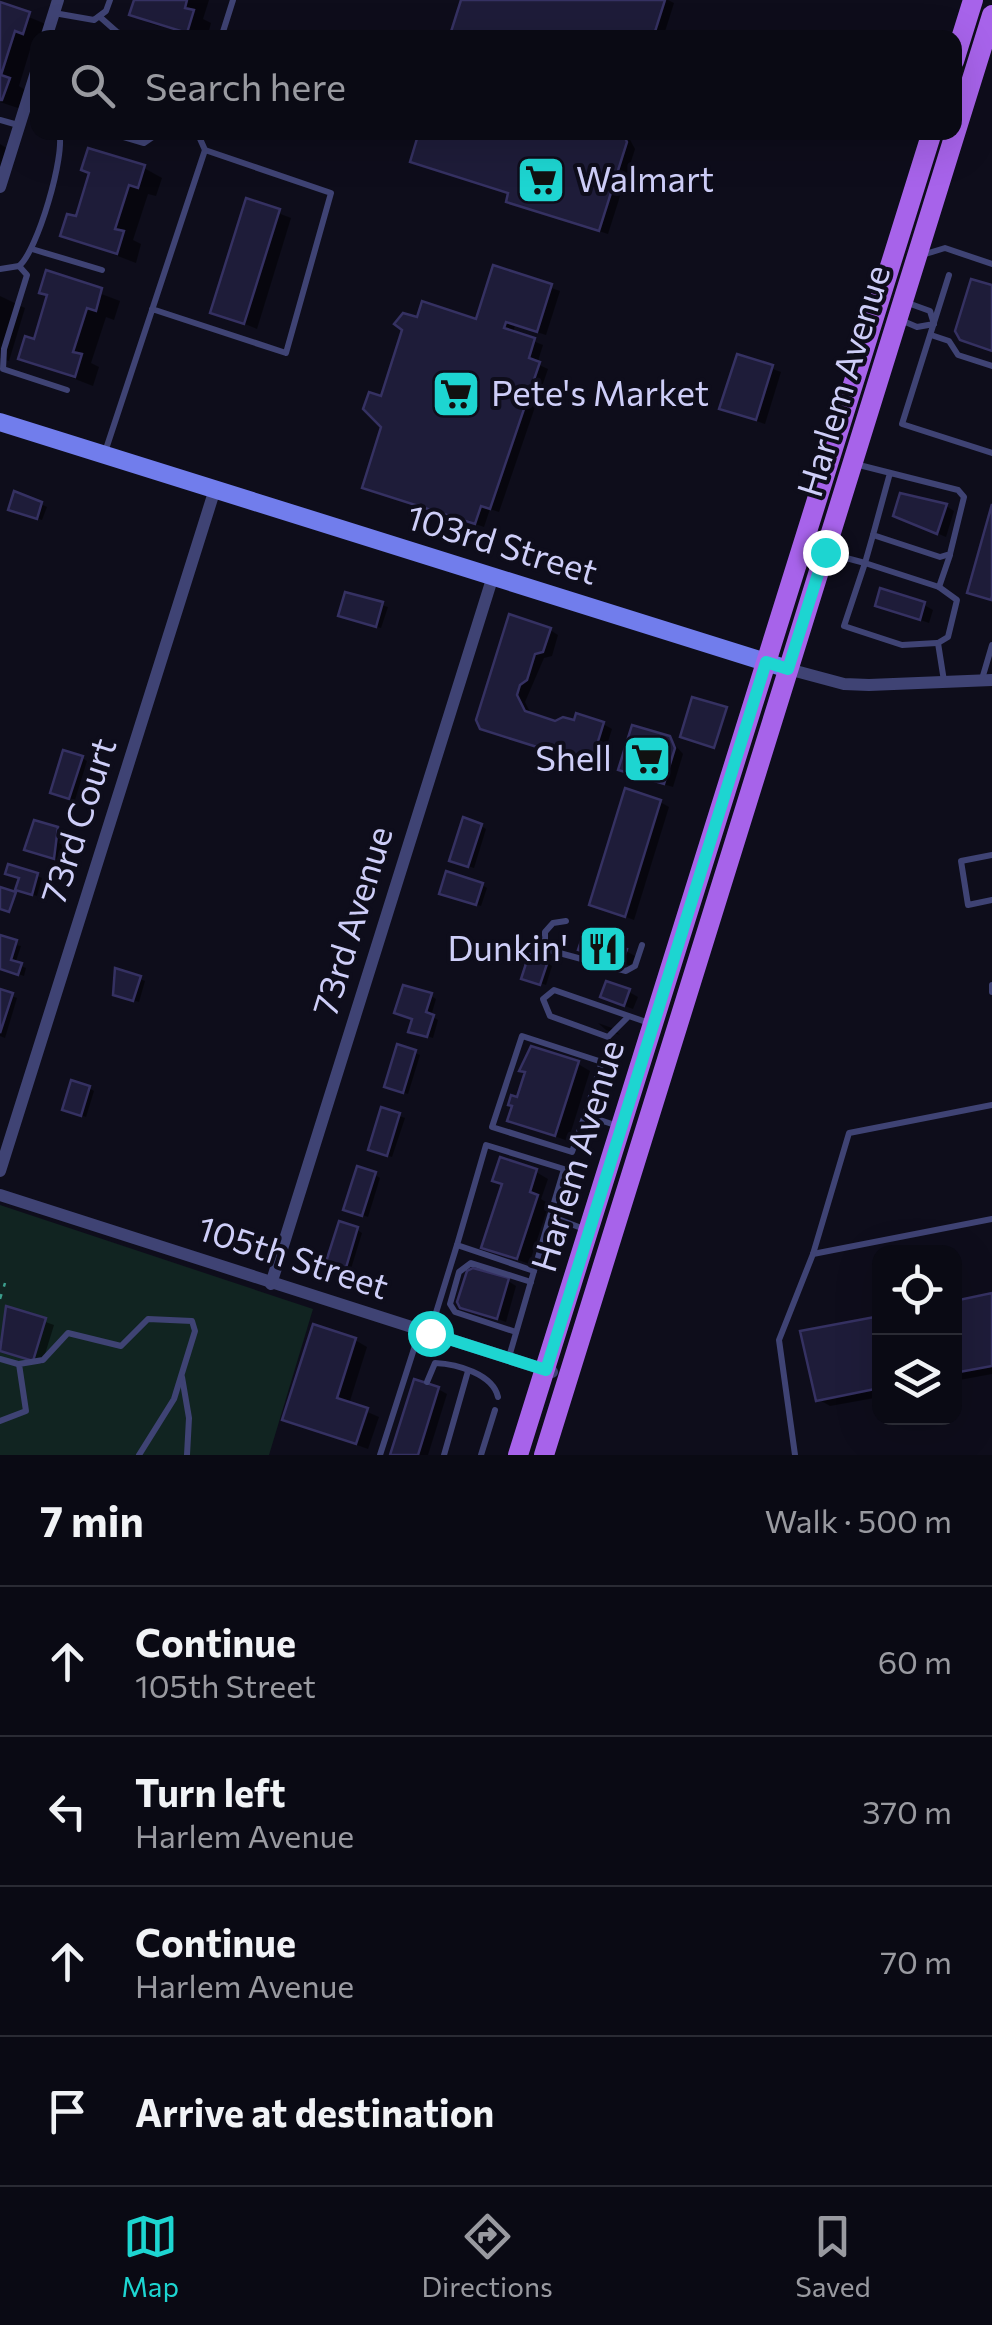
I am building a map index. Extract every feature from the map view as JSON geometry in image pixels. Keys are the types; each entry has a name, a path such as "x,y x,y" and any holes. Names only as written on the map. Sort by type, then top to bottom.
{"main road":[{"path":"962,37 974,0"},
{"name":"Harlem Avenue","path":"962,112 992,15"},
{"name":"Harlem Avenue","path":"518,1455 929,140"},
{"name":"Harlem Avenue","path":"544,1455 953,140"}],"street":[{"path":"48,30 56,3"},
{"path":"0,188 30,91"},
{"name":"103rd Street","path":"0,422 844,684 987,679"},
{"name":"73rd Court","path":"0,1171 216,489"},
{"name":"73rd Avenue","path":"271,1284 493,576"},
{"name":"105th Street","path":"0,1195 568,1377"}],"lane":[{"path":"56,3 86,21 100,18 110,0"},
{"path":"223,30 232,0"},
{"path":"100,18 115,30"},
{"path":"0,120 30,117"},
{"path":"0,269 19,266 32,249 61,150 60,140"},
{"path":"104,454 205,150 201,140"},
{"path":"152,309 286,353 331,192 205,150"},
{"path":"927,225 944,248 992,264"},
{"path":"916,258 944,248"},
{"path":"32,249 102,270"},
{"path":"19,266 27,275 4,349 3,369 67,390"},
{"path":"949,275 902,424 992,453"},
{"path":"900,310 930,311 934,324"},
{"path":"900,310 918,326 934,324"},
{"path":"931,335 948,341 958,356 992,366"},
{"path":"852,464 958,490 964,497 939,587"},
{"path":"825,552 864,564 939,587 952,594 957,607 948,637 938,643 902,645 844,626 864,564 873,535 890,473"},
{"path":"873,535 940,556 950,554"},
{"path":"938,643 944,682"},
{"path":"987,679 992,645"},
{"path":"992,855 961,862 968,905 992,900"},
{"path":"566,921 553,923 546,932 545,943 552,951 626,972 635,966 642,945"},
{"path":"628,1016 608,1037 550,1016 543,999 554,990 654,1024"},
{"path":"522,1036 602,1062 585,1115 572,1152 492,1127 522,1036"},
{"path":"795,1455 779,1340 813,1254 849,1133 992,1105"},
{"path":"585,1115 621,1127"},
{"path":"380,1455 454,1257 486,1145 564,1170 509,1358"},
{"path":"550,1216 589,1230"},
{"path":"813,1254 992,1219"},
{"path":"457,1245 534,1271"},
{"path":"454,1257 532,1282"},
{"path":"471,1263 459,1272 450,1304 455,1312 516,1332"},
{"path":"0,1360 18,1364 43,1360 68,1333 121,1346 142,1322 170,1316 195,1325 182,1376 161,1424 139,1455"},
{"path":"427,1382 436,1363 468,1371 493,1384 498,1397"},
{"path":"0,1422 26,1411 18,1364"},
{"path":"444,1455 468,1371"},
{"path":"182,1376 188,1418 186,1455"},
{"path":"481,1455 495,1410"}],"path":[{"path":"0,1299 5,1283"}],"green space":[{"path":"0,1205 313,1309 269,1455 0,1455"}],"building":[{"path":"134,0 187,0 185,8 194,10 188,30 129,15"},
{"path":"461,0 665,0 656,30 452,30"},
{"path":"0,2 30,12 23,34 15,31 1,75 10,78 2,100 0,100"},
{"name":"Walmart","path":"417,140 627,142 599,231 506,202 508,193 410,162"},
{"path":"88,148 145,165 138,188 129,185 115,229 124,231 117,254 60,236 67,214 76,216 89,173 81,170"},
{"path":"246,198 280,209 244,324 210,313"},
{"name":"Pete's Market","path":"493,265 552,284 537,332 506,322 504,328 535,338 529,358 540,362 490,509 481,506 475,524 362,488 381,427 363,409 369,392 381,396 402,330 394,324 403,313 417,317 422,301 476,319"},
{"path":"46,270 102,288 96,311 87,308 73,352 82,354 75,377 18,359 25,336 34,339 47,295 39,293"},
{"path":"971,279 992,285 992,351 960,340 955,331"},
{"path":"737,354 773,365 756,420 719,409"},
{"path":"14,491 42,502 37,519 8,510"},
{"path":"900,493 947,504 937,534 893,516"},
{"path":"992,504 992,596 991,600 967,593"},
{"path":"880,588 925,602 920,620 875,606"},
{"path":"345,592 383,602 376,627 338,616"},
{"path":"509,614 551,628 543,652 535,654 527,680 520,685 517,695 525,711 555,721 563,717 574,720 576,713 604,722 591,764 480,729 476,720"},
{"name":"Shell","path":"692,697 727,707 714,748 680,737"},
{"name":"Shell","path":"632,725 670,736 675,748 664,784 618,770"},
{"path":"63,750 83,756 69,799 50,793"},
{"path":"625,788 661,800 625,917 589,905"},
{"path":"463,817 482,824 468,867 449,861"},
{"path":"34,820 58,827 54,859 24,850"},
{"path":"8,864 38,873 32,895 15,890 19,878 5,874"},
{"path":"446,871 483,883 476,905 439,894"},
{"path":"0,887 16,892 9,912 0,909"},
{"path":"0,935 17,940 11,960 22,963 18,975 0,969"},
{"name":"Dunkin'","path":"583,935 627,949 622,963 578,950"},
{"path":"529,954 548,961 540,985 521,979"},
{"path":"115,968 141,976 133,1001 113,995"},
{"path":"606,981 630,989 624,1006 600,997"},
{"path":"403,985 432,993 426,1012 434,1015 427,1037 408,1032 412,1019 394,1013"},
{"path":"0,989 13,993 0,1033"},
{"path":"397,1044 416,1050 403,1093 384,1087"},
{"path":"531,1046 579,1061 555,1136 507,1121 511,1095 517,1097 525,1072 519,1071"},
{"path":"71,1080 90,1086 81,1116 62,1110"},
{"path":"381,1107 400,1113 387,1156 368,1150"},
{"path":"500,1157 537,1169 530,1192 538,1195 517,1259 481,1248 502,1184 492,1181"},
{"path":"357,1166 376,1172 362,1216 343,1210"},
{"path":"339,1221 358,1227 345,1271 325,1265"},
{"path":"473,1268 509,1278 497,1319 460,1308 457,1302 467,1271"},
{"path":"992,1293 992,1366 962,1372 962,1299"},
{"path":"6,1306 46,1318 33,1361 0,1351"},
{"path":"872,1318 872,1390 816,1401 800,1331"},
{"path":"313,1324 356,1338 337,1398 368,1408 356,1444 282,1420"},
{"path":"414,1379 439,1387 418,1455 390,1455"}],"place":[{"name":"Walmart","path":"541,180"},
{"name":"Pete's Market","path":"456,394"},
{"name":"Shell","path":"647,759"},
{"name":"Dunkin'","path":"603,949"}],"route":[{"path":"430,1333 546,1370 766,662 788,669 825,552"}]}
